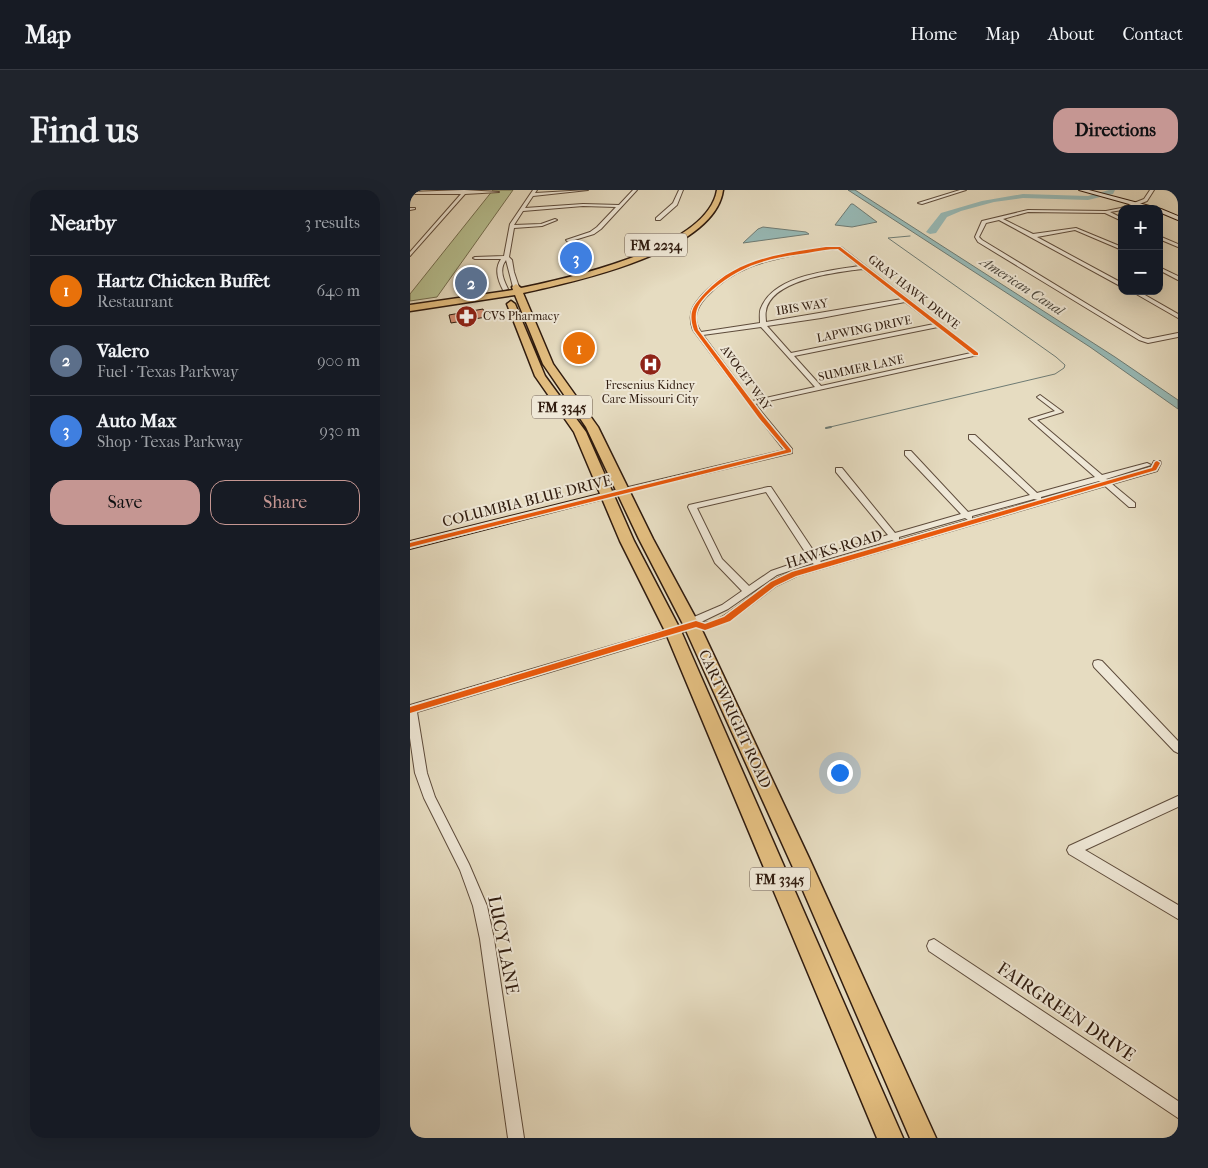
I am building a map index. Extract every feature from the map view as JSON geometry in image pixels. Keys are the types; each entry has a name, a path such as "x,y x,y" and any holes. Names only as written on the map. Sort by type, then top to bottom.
{"main road":[{"name":"FM 2234","path":"517,289 606,265 653,247 681,231 698,217 710,202 712,190"},
{"name":"FM 2234","path":"410,308 517,289 604,270 665,246 689,232 706,217 716,204 720,190"},
{"name":"CARTWRIGHT ROAD","path":"517,289 530,335 536,367 547,386 580,432 628,540 687,627 778,876 890,1138"},
{"name":"FM 2234","path":"410,304 506,291"},
{"name":"CARTWRIGHT ROAD","path":"506,291 530,335 563,388 582,411 600,440 622,491 802,865 923,1138"},
{"path":"536,367 548,364"},
{"path":"569,415 582,411"},
{"path":"778,876 802,865"}],"street":[{"name":"CARTWRIGHT ROAD","path":"506,291 499,272 502,260 506,257 512,227 535,190"},
{"path":"532,195 586,190"},
{"path":"568,241 592,233 635,190"},
{"path":"658,219 675,204 681,190"},
{"path":"920,203 964,190"},
{"path":"1082,190 1142,205"},
{"path":"1136,205 1146,200 1152,190"},
{"path":"410,255 465,191"},
{"path":"410,193 497,192"},
{"path":"522,210 583,205 621,206"},
{"path":"1118,210 1106,212 1033,211 981,224 977,237 980,241 1141,339 1148,341 1178,335"},
{"path":"1106,212 1118,218"},
{"path":"1163,212 1178,218"},
{"path":"999,218 1118,283"},
{"path":"512,227 542,225 555,220"},
{"path":"1032,236 1076,228 1118,248"},
{"path":"1163,239 1178,246"},
{"name":"GRAY HAWK DRIVE","path":"839,248 976,354"},
{"name":"AVOCET WAY","path":"622,491 789,451 699,334 692,319 693,310 730,272 753,262 839,248"},
{"name":"CARTWRIGHT ROAD","path":"506,257 510,260 511,272 517,289"},
{"path":"475,258 506,257"},
{"path":"820,389 763,325 762,314 768,300 786,285 809,277 864,267"},
{"path":"1163,270 1178,278"},
{"path":"1141,295 1178,316"},
{"name":"IBIS WAY","path":"699,334 907,300"},
{"name":"LAPWING DRIVE","path":"791,355 940,325"},
{"name":"SUMMER LANE","path":"751,403 976,354"},
{"path":"1040,397 1060,412 1032,419 1132,505"},
{"path":"972,437 1043,502"},
{"path":"908,453 973,522"},
{"name":"HAWKS ROAD","path":"410,710 687,627 705,627 727,619 778,582 794,574 1106,484 1154,469 1157,463 1035,495 815,558 774,573 725,607 697,619 687,627"},
{"path":"839,470 900,544"},
{"path":"748,591 718,561 692,507 768,489 820,567"},
{"name":"COLUMBIA BLUE DRIVE","path":"410,544 622,491"},
{"path":"1098,664 1178,748"},
{"name":"LUCY LANE","path":"410,710 421,773 430,798 465,868 480,906 487,939 516,1138"},
{"path":"1178,800 1073,850 1178,912"},
{"name":"FAIRGREEN DRIVE","path":"934,946 1178,1110"}],"green space":[{"path":"493,190 513,190 437,297 410,301 410,294"}],"water":[{"name":"American Canal","path":"848,190 855,190 1115,357 1178,400 1178,409 1090,347"},
{"path":"851,204 877,222 852,227 835,225"},
{"path":"763,227 806,232 809,234 743,243 758,229"}],"building":[{"name":"CVS Pharmacy","path":"483,309 486,317 451,323 449,315"}],"waterway":[{"path":"930,232 933,231 944,215 982,203 1023,196 1078,199 1111,193 1112,190"},
{"path":"831,427 826,428 1055,374 1064,368 1065,365 1056,357 888,238 910,236"}],"cycle path":[{"path":"410,545 789,451 696,330 693,318 694,309 709,291 731,273 753,263 789,254 839,248 976,354"},
{"path":"410,710 696,624 705,627 727,619 773,584 794,574 1154,469 1157,463"}],"place":[{"name":"Auto Max","path":"576,258"},
{"name":"Valero","path":"471,283"},
{"name":"CVS Pharmacy","path":"467,316"},
{"name":"Hartz Chicken Buffet","path":"579,348"},
{"name":"Fresenius Kidney Care Missouri City","path":"650,364"}]}
